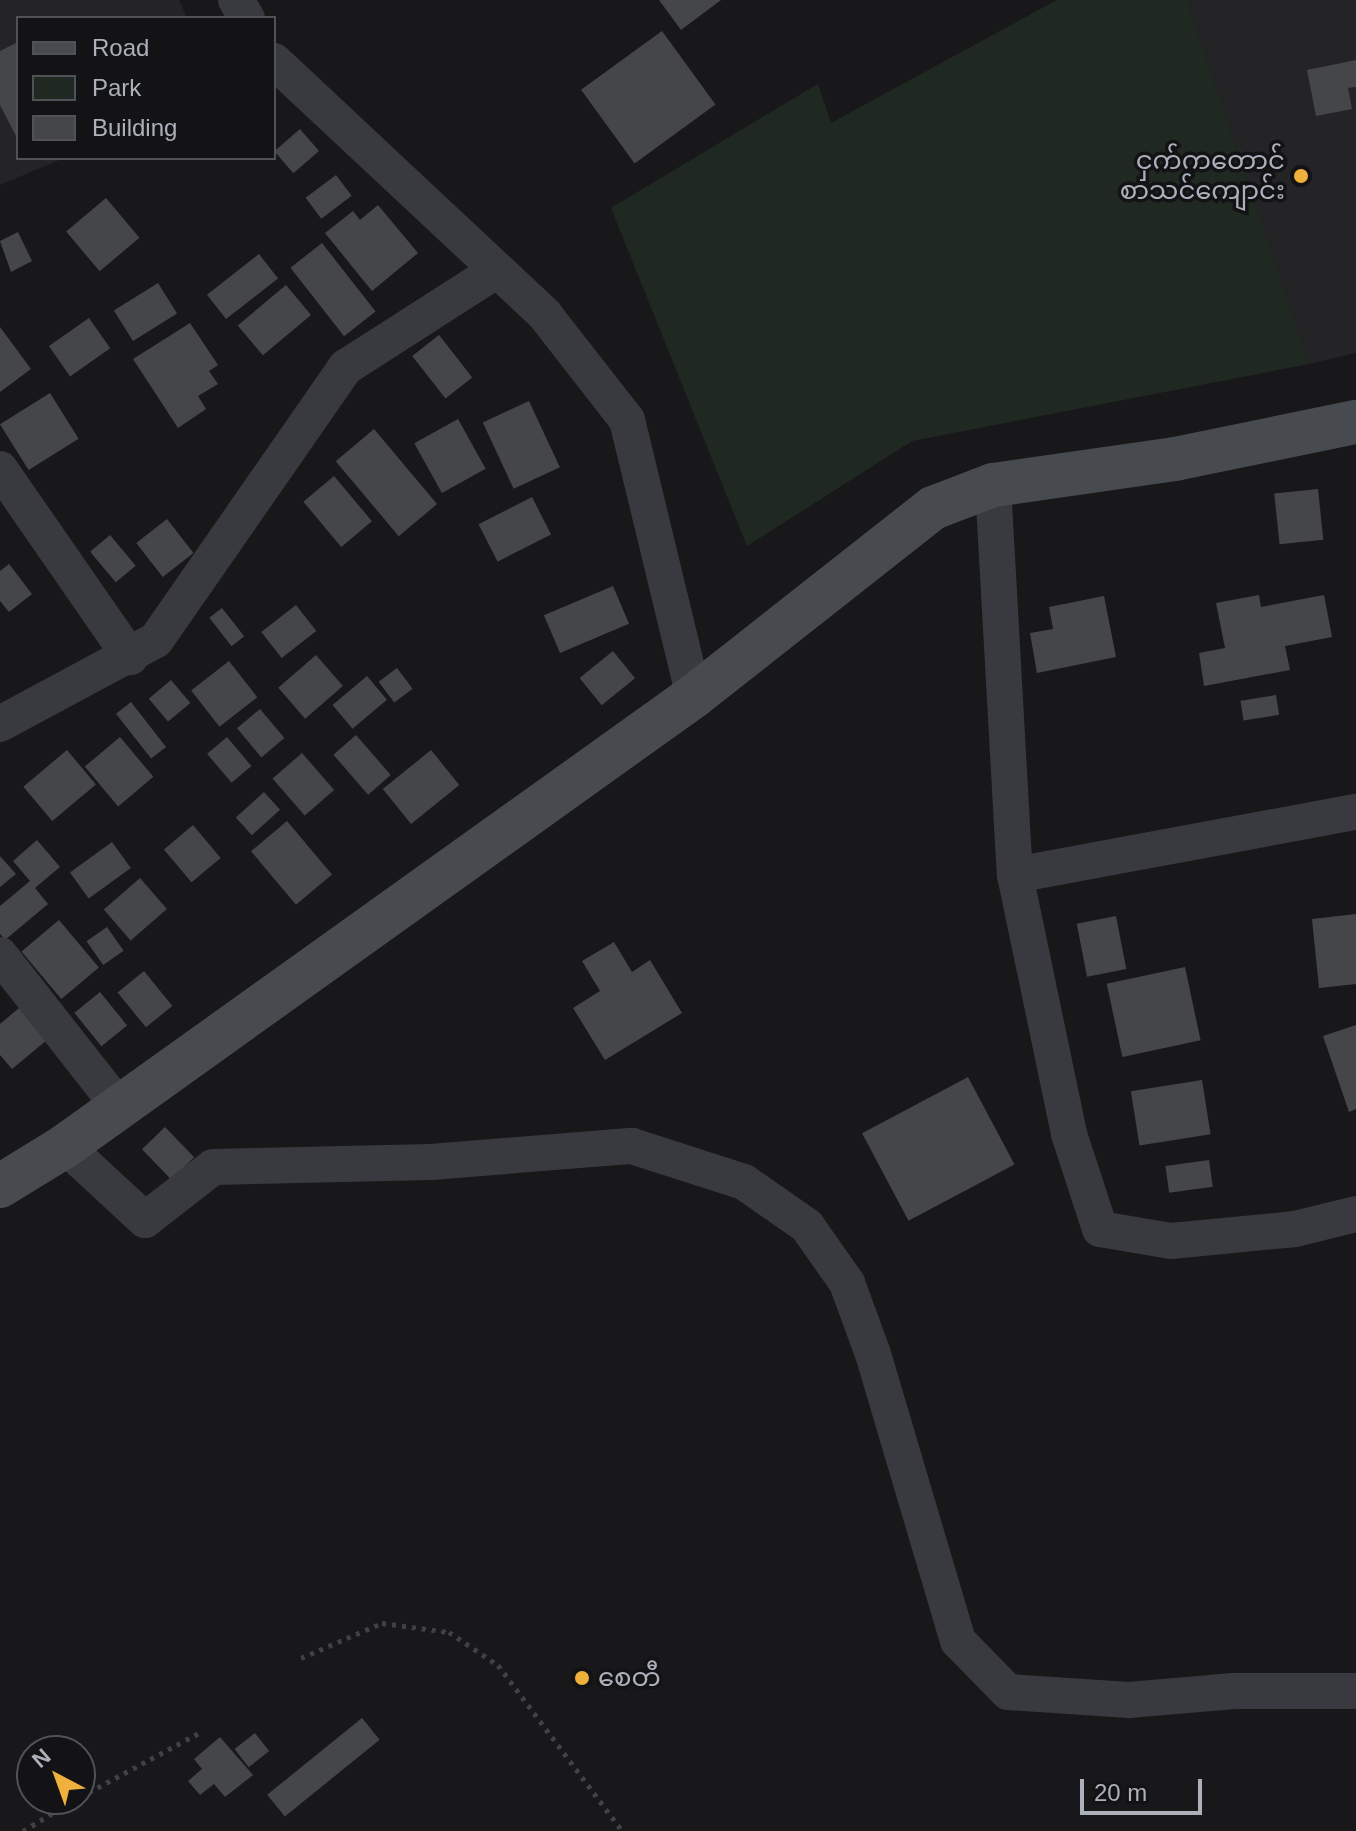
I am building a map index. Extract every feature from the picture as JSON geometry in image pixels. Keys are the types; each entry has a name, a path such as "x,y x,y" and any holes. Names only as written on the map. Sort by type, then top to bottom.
{"main road":[{"path":"0,1186 65,1146 694,696 933,508 993,485 1175,459 1356,422"}],"street":[{"path":"276,63 545,315 627,420 694,696"},
{"path":"0,724 130,657 156,640 346,367 497,270"},
{"path":"0,469 130,657"},
{"path":"993,485 1015,875 1069,1134 1100,1229 1171,1241 1295,1229 1356,1214"},
{"path":"1015,875 1356,812"},
{"path":"0,955 119,1107"},
{"path":"65,1146 145,1220 213,1167 431,1162 632,1146 744,1182 807,1226 847,1283 958,1641 1008,1692 1129,1700 1234,1691 1356,1691"}],"path":[{"path":"301,1658 382,1623 449,1632 498,1665 622,1831"},
{"path":"96,1788 199,1733"},
{"path":"23,1831 50,1815"}],"shaded area":[{"path":"0,0 179,0 186,16 16,16 16,160 59,160 0,185"},
{"name":"ငှက်ကတောင် စာသင်ကျောင်း","path":"1187,0 1356,0 1356,353 1309,364"}],"green space":[{"path":"1057,0 1187,0 1309,364 912,441 747,546 611,208 818,84 831,123"}],"building":[{"path":"659,0 721,0 681,30"},
{"path":"662,31 715,105 635,163 581,90"},
{"path":"16,43 16,136 0,105 0,51"},
{"path":"1356,60 1356,87 1348,88 1352,109 1316,116 1307,70"},
{"path":"300,129 319,151 293,173 276,150"},
{"path":"336,175 352,196 321,219 306,198"},
{"path":"106,198 139,238 100,271 66,231"},
{"path":"378,205 418,253 372,291 325,233 353,211 360,220"},
{"path":"18,232 32,261 11,272 0,241"},
{"path":"322,243 376,312 344,336 290,268"},
{"path":"259,254 278,278 226,319 207,295"},
{"path":"158,283 177,314 133,341 114,311"},
{"path":"286,285 311,315 263,355 238,325"},
{"path":"89,318 110,348 70,376 49,346"},
{"path":"190,323 218,365 209,371 218,384 198,396 206,409 178,428 133,359"},
{"path":"0,327 31,369 0,392"},
{"path":"439,335 472,378 445,398 412,356"},
{"path":"50,393 79,439 29,470 0,424"},
{"path":"529,401 560,467 514,489 483,423"},
{"path":"458,419 486,469 442,493 414,443"},
{"path":"374,429 437,504 399,536 336,461"},
{"path":"334,476 372,521 341,547 303,502"},
{"path":"1318,489 1323,540 1280,544 1274,494"},
{"path":"532,497 551,534 498,562 479,524"},
{"path":"167,519 193,553 163,577 136,543"},
{"path":"110,535 136,566 116,582 90,552"},
{"path":"9,564 32,594 9,612 0,601 0,571"},
{"path":"613,586 629,624 560,653 544,615"},
{"path":"1259,595 1261,607 1324,595 1332,637 1285,646 1290,670 1204,686 1199,653 1225,648 1216,603"},
{"path":"1104,596 1116,657 1037,673 1030,633 1053,629 1049,607"},
{"path":"296,605 316,631 282,658 261,632"},
{"path":"222,608 244,636 232,646 209,618"},
{"path":"613,651 635,678 602,705 580,678"},
{"path":"316,655 343,686 305,719 278,688"},
{"path":"229,661 257,697 219,727 191,691"},
{"path":"397,668 413,689 394,703 379,682"},
{"path":"367,676 387,700 352,729 333,705"},
{"path":"171,680 190,703 168,722 149,699"},
{"path":"1276,695 1279,715 1244,720 1240,701"},
{"path":"131,702 166,747 151,759 116,714"},
{"path":"260,709 284,738 261,757 237,728"},
{"path":"356,735 391,775 368,795 333,755"},
{"path":"120,737 153,777 118,806 85,767"},
{"path":"227,737 251,766 232,783 207,754"},
{"path":"67,750 96,784 52,821 23,787"},
{"path":"431,750 459,785 411,824 383,789"},
{"path":"302,753 334,790 305,816 273,779"},
{"path":"264,792 280,810 252,835 236,817"},
{"path":"287,821 332,875 296,905 251,851"},
{"path":"193,825 221,858 192,882 164,849"},
{"path":"37,840 60,867 35,888 48,904 5,940 0,934 0,906 30,881 13,861"},
{"path":"112,842 131,868 89,898 70,873"},
{"path":"0,856 16,874 0,887"},
{"path":"140,878 167,909 131,940 104,909"},
{"path":"1356,914 1356,984 1319,988 1312,919"},
{"path":"1116,916 1126,969 1087,977 1077,924"},
{"path":"59,920 99,967 61,999 21,951"},
{"path":"107,927 124,951 103,965 87,941"},
{"path":"614,942 632,972 650,960 682,1013 605,1060 573,1008 600,991 582,961"},
{"path":"1185,967 1201,1040 1122,1057 1107,984"},
{"path":"144,971 172,1006 146,1027 118,992"},
{"path":"100,992 127,1025 101,1046 74,1013"},
{"path":"19,1008 47,1040 12,1069 0,1055 0,1024"},
{"path":"1356,1025 1356,1109 1349,1112 1323,1036"},
{"path":"968,1077 1014,1164 909,1221 862,1133"},
{"path":"1202,1080 1211,1134 1139,1146 1131,1091"},
{"path":"165,1127 194,1157 171,1179 142,1149"},
{"path":"1209,1160 1213,1187 1169,1193 1165,1166"},
{"name":"စေတီ","path":"582,1671 588,1673 588,1685 582,1687 576,1685 574,1679 576,1673"},
{"path":"362,1718 380,1740 285,1817 267,1795"},
{"path":"255,1733 269,1751 249,1767 235,1749"},
{"path":"220,1737 253,1775 225,1797 214,1784 200,1795 188,1781 202,1769 194,1759"}],"place":[{"name":"ငှက်ကတောင် စာသင်ကျောင်း","path":"1301,176"},
{"name":"စေတီ","path":"582,1678"}]}
